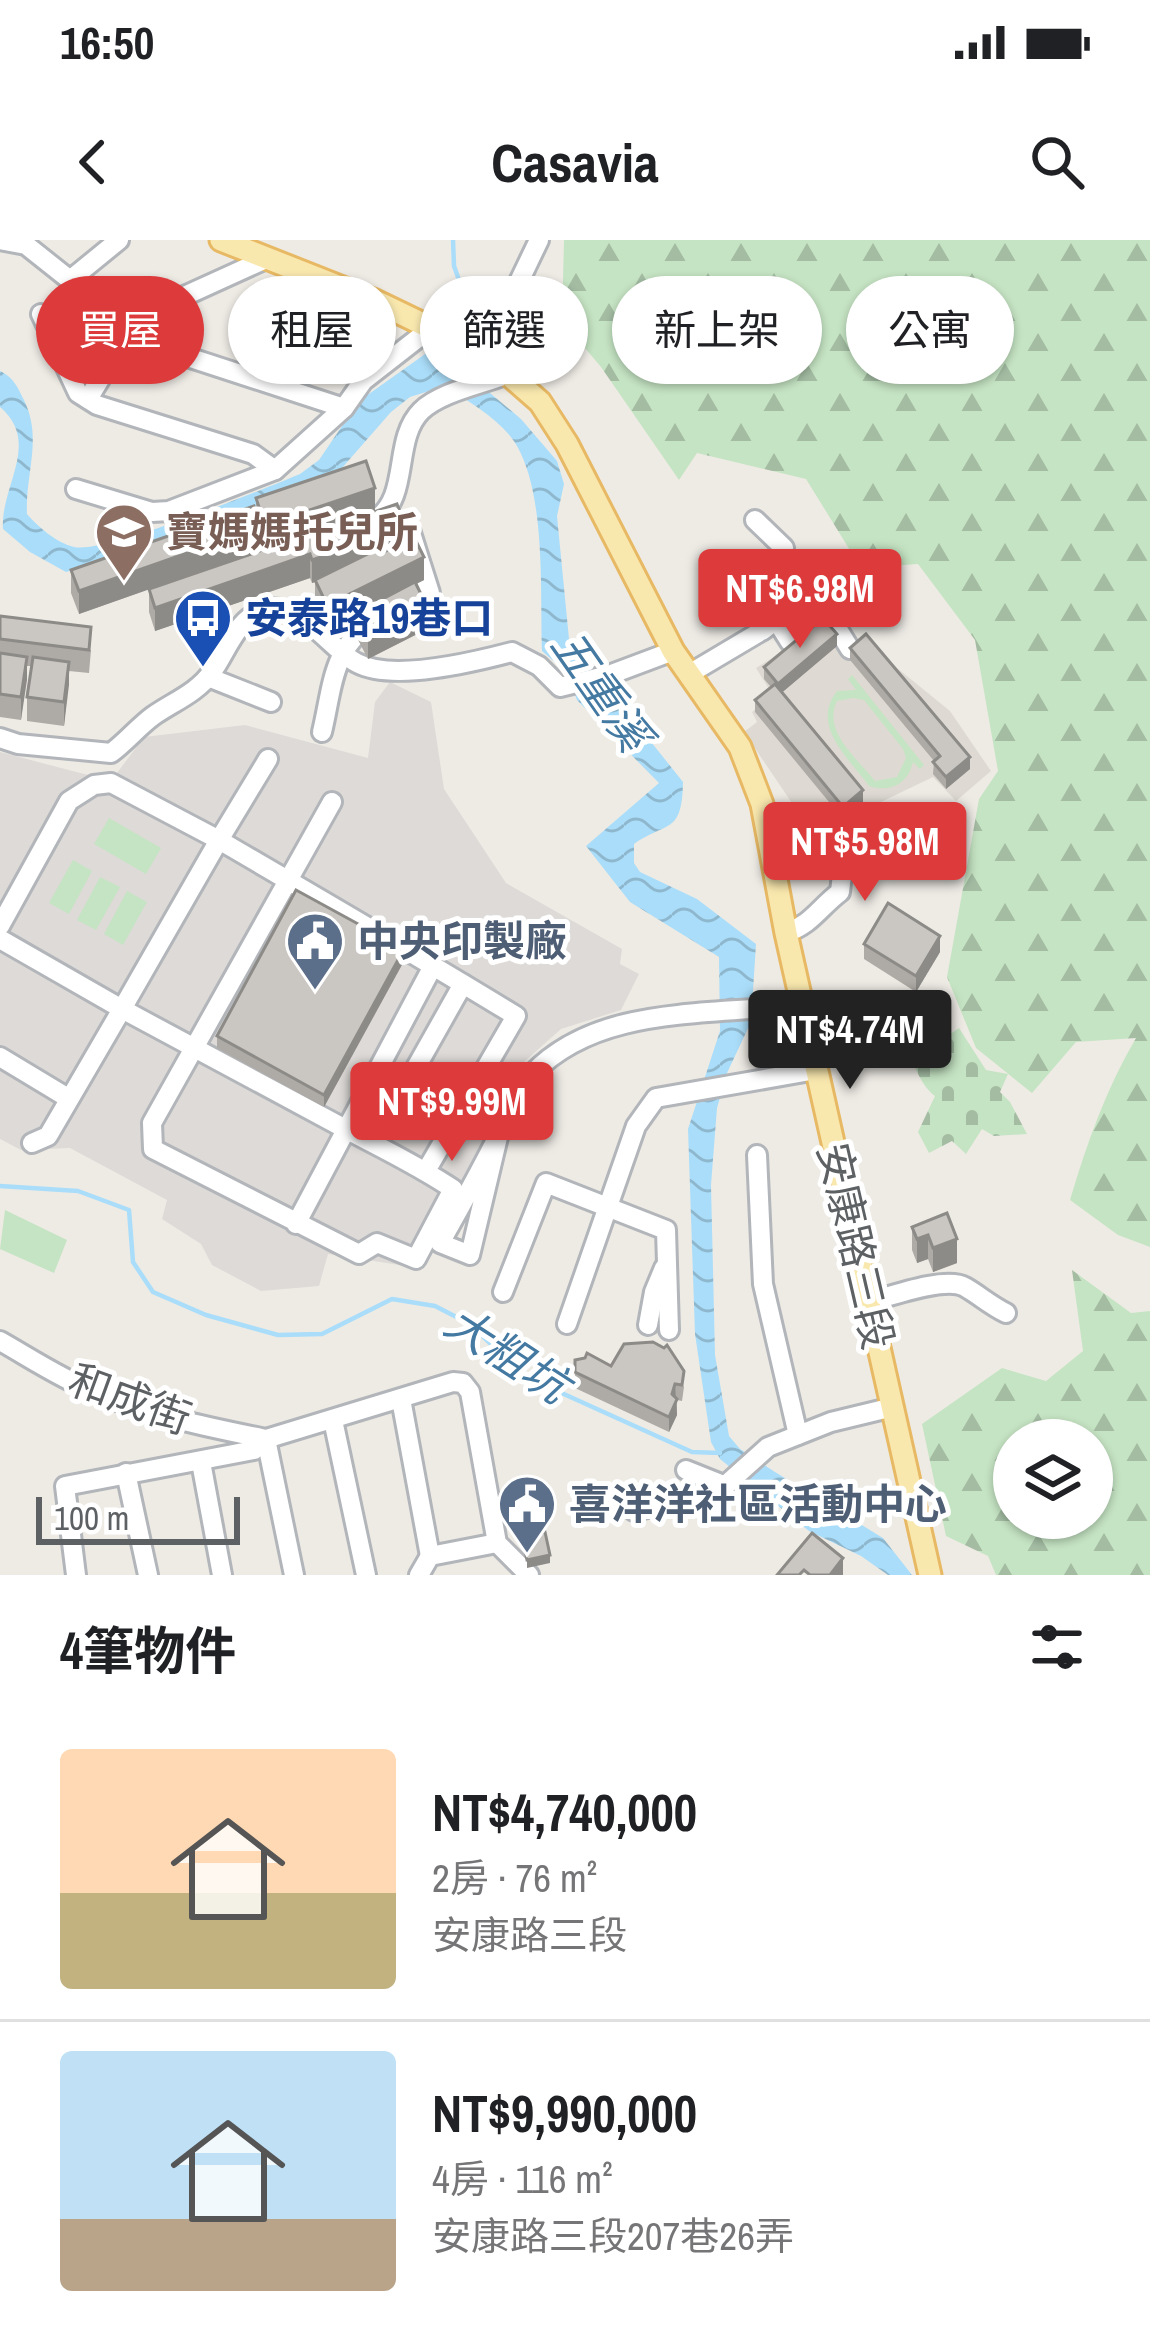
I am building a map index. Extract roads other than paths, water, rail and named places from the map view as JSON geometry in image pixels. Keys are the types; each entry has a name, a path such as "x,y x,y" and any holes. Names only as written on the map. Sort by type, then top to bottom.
{"main road":[{"name":"安康路三段","path":"221,240 420,323"},
{"name":"安康路三段","path":"519,384 540,402 567,444 673,651 740,747 763,804 786,933 793,1006 816,1070 930,1575"}],"street":[{"path":"0,240 26,245 65,276"},
{"path":"75,276 119,240"},
{"path":"522,276 539,240"},
{"path":"204,287 268,258"},
{"path":"76,489 152,512 169,511 275,470 344,408 363,381 420,337"},
{"path":"204,362 344,408"},
{"path":"74,384 88,399 253,454 275,470"},
{"path":"88,399 97,384"},
{"path":"346,531 368,524 390,508 412,424 423,408 482,384"},
{"path":"755,520 784,548 752,604 763,630"},
{"path":"322,732 341,652 356,631 430,592 410,530"},
{"path":"0,738 111,753 208,677 239,627 260,610 289,610 341,652 370,668 468,663 512,652 539,666 560,687 673,651"},
{"path":"689,674 776,620 790,642 831,619 850,649"},
{"path":"208,677 271,701"},
{"path":"32,1143 48,1136 268,759"},
{"path":"0,926 69,801 94,784 111,783 219,840 516,1016 426,1171"},
{"path":"0,938 122,1009 196,1048 346,1130 374,1142 453,1189 416,1258 377,1243 359,1254 153,1149 152,1123 196,1048 332,802"},
{"path":"786,933 807,926 821,906 840,892 844,855 868,828 907,814"},
{"path":"296,1224 433,966"},
{"path":"374,1142 463,984"},
{"path":"499,1133 470,1255 440,1244 508,1113 530,1075 598,1031 656,1017 793,1006"},
{"path":"0,1058 68,1098"},
{"path":"567,1324 643,1111 656,1098 816,1070"},
{"path":"468,1095 508,1113"},
{"path":"757,1155 763,1284 798,1435"},
{"path":"503,1292 546,1183 666,1230 670,1330"},
{"path":"648,1325 654,1292 668,1258"},
{"path":"869,1302 946,1282 963,1285 1006,1312"},
{"name":"和成街","path":"0,1341 90,1390 195,1425 266,1439"},
{"path":"76,1575 64,1486 254,1450 266,1439 453,1382 463,1383 470,1392 497,1543 529,1575"},
{"path":"401,1399 430,1556 418,1575"},
{"path":"634,1511 732,1482 761,1452 798,1435 893,1407"},
{"path":"333,1420 366,1575"},
{"path":"266,1439 294,1575"},
{"path":"200,1462 222,1575"},
{"path":"686,1470 732,1482"},
{"path":"126,1473 148,1575"},
{"path":"430,1556 497,1543"}],"water":[{"name":"五重溪","path":"420,358 420,384 479,384 521,419 557,461 564,484 557,516 569,639 683,782 676,819 634,844 634,863 640,872 697,899 756,944 751,1022 717,1108 711,1185 715,1355 729,1436 740,1449 883,1538 912,1575 888,1575 809,1531 720,1459 711,1442 695,1334 688,1129 720,1031 719,957 630,902 586,846 659,783 577,700 565,671 542,651 537,518 526,467 511,437 445,386 410,397 391,412 335,476 214,529 66,572 30,552 3,529 19,450 12,421 0,407 0,371 17,387 30,414 33,442 27,514 42,529 74,547 117,541 300,474 319,460 359,401 383,384 396,384 396,375"}],"waterway":[{"path":"453,240 458,276"},
{"name":"大粗坑","path":"0,1186 78,1191 129,1210 133,1262 153,1292 206,1315 278,1335 322,1334 392,1299 435,1306 470,1324 524,1376 692,1452 720,1453"}],"place":[{"name":"寶媽媽托兒所","path":"124,583"},
{"name":"安泰路19巷口","path":"203,669"},
{"name":"中央印製廠","path":"315,992"},
{"name":"喜洋洋社區活動中心","path":"527,1555"}]}
